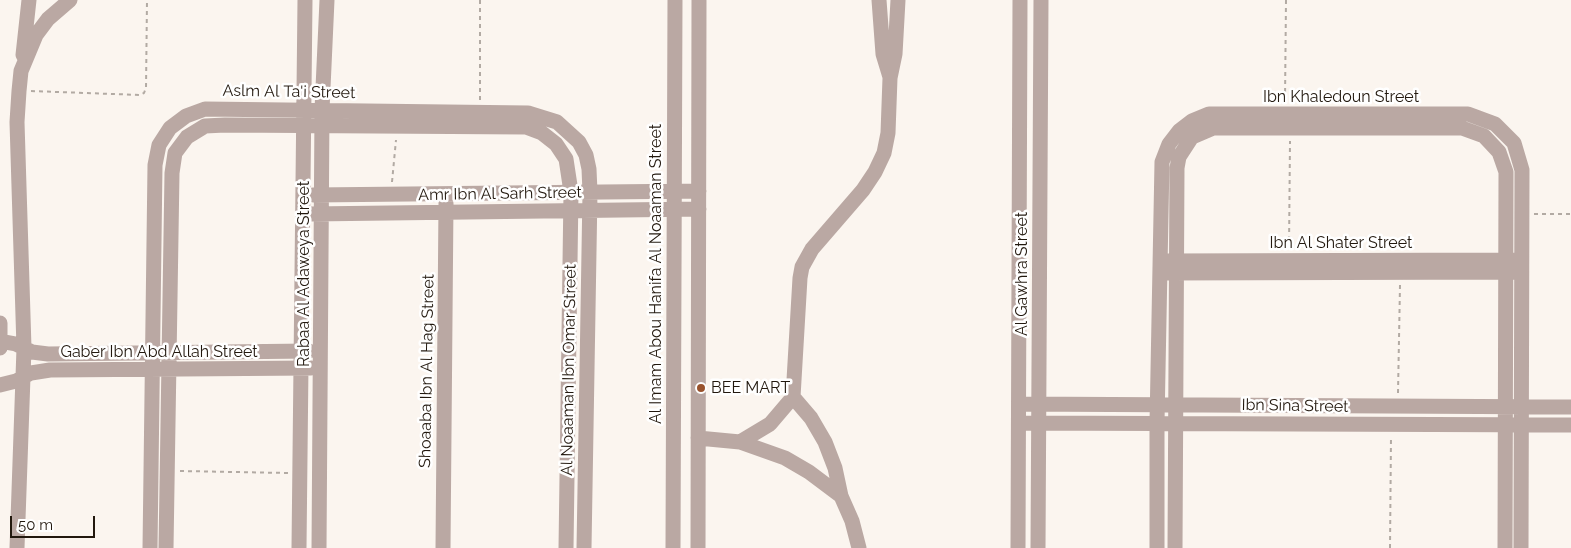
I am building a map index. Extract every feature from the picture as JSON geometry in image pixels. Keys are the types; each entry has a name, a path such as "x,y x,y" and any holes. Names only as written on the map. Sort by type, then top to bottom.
{"street":[{"path":"17,548 24,348 18,122 19,91 29,0"},
{"path":"21,71 36,35 48,19 70,0"},
{"name":"Rabaa Al Adaweya Street","path":"299,548 305,0"},
{"name":"Rabaa Al Adaweya Street","path":"319,548 322,110 327,0"},
{"name":"Al Imam Abou Hanifa Al Noaaman Street","path":"673,548 675,0"},
{"path":"698,548 699,0"},
{"path":"879,0 883,54 890,78"},
{"path":"740,442 770,424 793,397 802,267 812,249 875,172 884,153 888,132 890,78 895,48 898,0"},
{"name":"Al Gawhra Street","path":"1018,548 1020,0"},
{"name":"Al Gawhra Street","path":"1038,548 1041,0"},
{"name":"Aslm Al Ta'i Street","path":"150,548 155,165 159,145 175,124 186,116 205,109 528,113 543,116 563,126 579,142 586,155 590,192"},
{"name":"Ibn Khaledoun Street","path":"1157,548 1157,405 1162,162 1168,144 1179,131 1192,121 1209,114 1462,128 1484,136 1492,143 1504,162 1514,425 1521,548"},
{"name":"Ibn Khaledoun Street","path":"1175,548 1177,168 1184,146 1202,131 1288,119 1468,114 1482,118 1506,132 1519,156 1522,214 1522,266 1514,406"},
{"name":"Aslm Al Ta'i Street","path":"166,548 172,173 175,153 187,137 205,126 526,127 542,133 556,144 566,159 571,192"},
{"name":"Amr Ibn Al Sarh Street","path":"303,195 699,191"},
{"name":"Al Noaaman Ibn Omar Street","path":"566,548 571,192"},
{"name":"Al Noaaman Ibn Omar Street","path":"584,548 590,192"},
{"name":"Shoaaba Ibn Al Hag Street","path":"443,548 446,194"},
{"name":"Amr Ibn Al Sarh Street","path":"302,214 699,210"},
{"name":"Ibn Al Shater Street","path":"1292,265 1400,273 1507,266"},
{"name":"Ibn Al Shater Street","path":"1160,267 1292,265 1522,266"},
{"path":"0,323 0,348"},
{"name":"Gaber Ibn Abd Allah Street","path":"0,341 48,354 321,351"},
{"name":"Gaber Ibn Abd Allah Street","path":"0,385 31,373 50,370 321,368"},
{"path":"793,397 811,418 825,442 835,468 841,496 852,521 859,548"},
{"name":"Ibn Sina Street","path":"1019,404 1571,407"},
{"name":"Ibn Sina Street","path":"1019,424 1157,424 1176,422 1571,425"},
{"name":"Ibn Khaledoun Street","path":"1505,548 1514,425"},
{"path":"698,438 740,442 785,458 841,496"}],"path":[{"path":"19,91 140,95 144,93 146,88 147,0"},
{"path":"480,0 480,111"},
{"path":"1286,0 1292,265"},
{"path":"391,194 396,126"},
{"path":"1522,214 1571,214"},
{"path":"1398,406 1400,273"},
{"path":"1390,548 1391,424"},
{"path":"168,471 300,473"}],"place":[{"name":"BEE MART","path":"701,388"}]}
